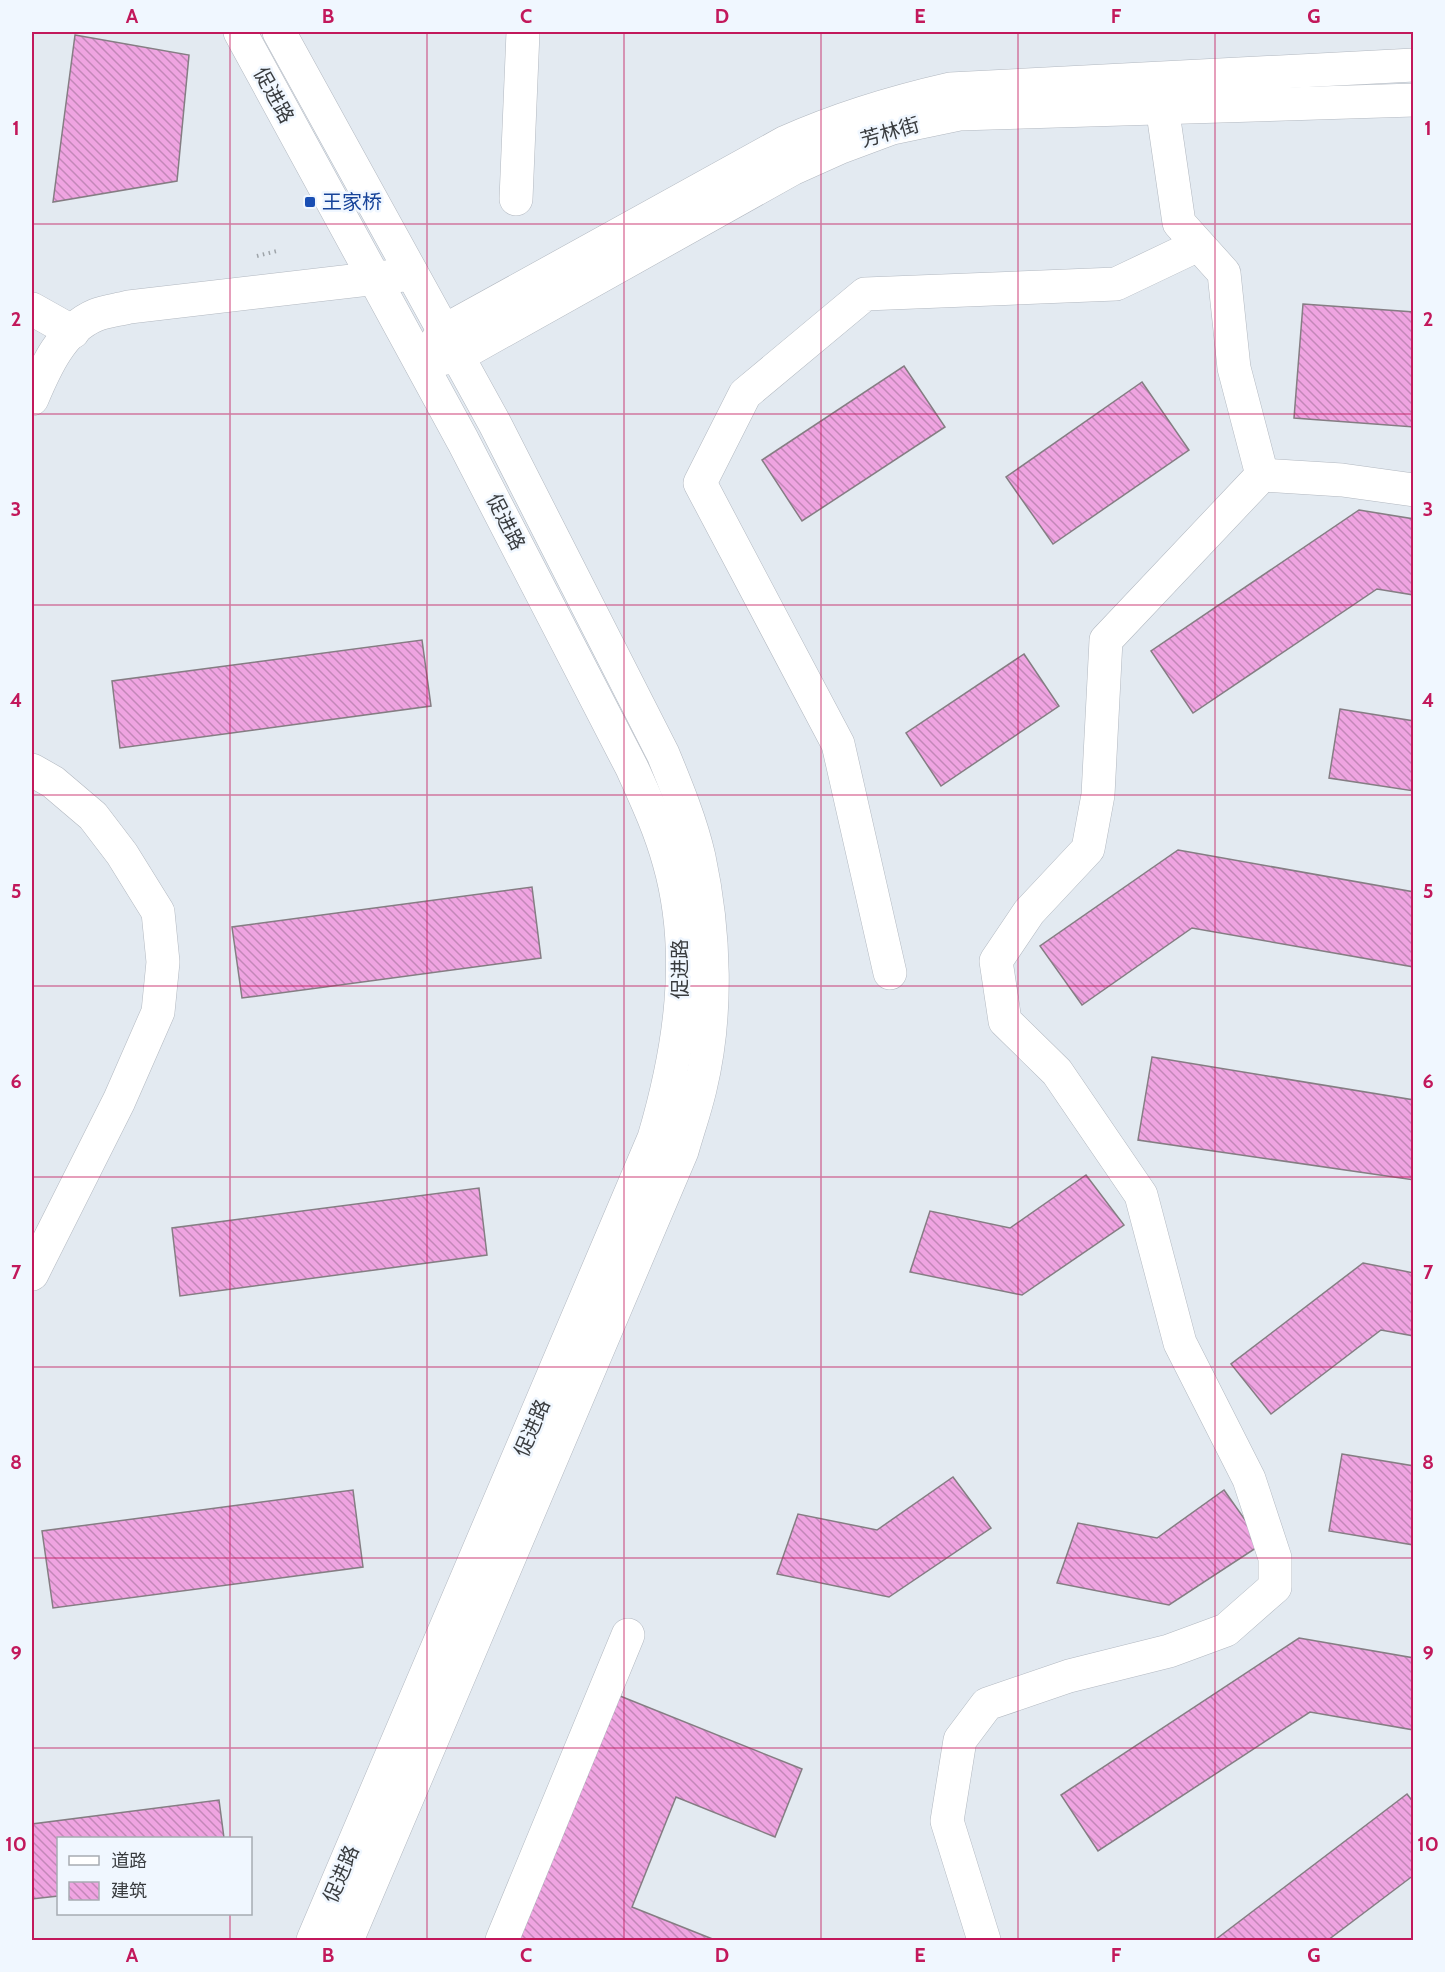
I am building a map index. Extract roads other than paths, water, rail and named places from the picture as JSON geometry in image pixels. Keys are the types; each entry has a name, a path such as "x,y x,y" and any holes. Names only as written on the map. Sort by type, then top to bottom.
{"street":[{"name":"促进路","path":"240,32 421,363 632,768 656,819 670,864 679,919 682,970 679,1026 671,1079 654,1138 313,1941"},
{"name":"促进路","path":"279,32 451,343 663,754 684,807 699,857 709,918 712,968 710,1029 700,1088 682,1151 347,1941"},
{"path":"516,199 523,32"},
{"path":"451,343 786,142 833,121 887,103 950,89 1413,65"},
{"name":"芳林街","path":"421,363 451,343 792,169 882,132 959,114 1413,100"},
{"path":"1162,106 1179,223 1224,273 1234,368 1262,475"},
{"path":"890,973 838,744 700,483 745,394 865,294 1116,284 1198,245"},
{"path":"32,399 52,355 73,332 95,315 129,307 412,274"},
{"path":"32,309 73,332"},
{"path":"1262,475 1342,480 1413,490"},
{"path":"984,1941 947,1821 960,1740 987,1704 1069,1676 1169,1651 1226,1630 1275,1587 1275,1558 1249,1479 1180,1342 1141,1195 1057,1072 1005,1022 996,961 1029,912 1088,849 1098,795 1106,640 1262,475"},
{"path":"32,770 53,782 93,816 122,854 158,912 163,962 158,1012 119,1101 32,1275"},
{"path":"502,1941 628,1635"}],"place":[{"name":"王家桥","path":"310,202"}]}
